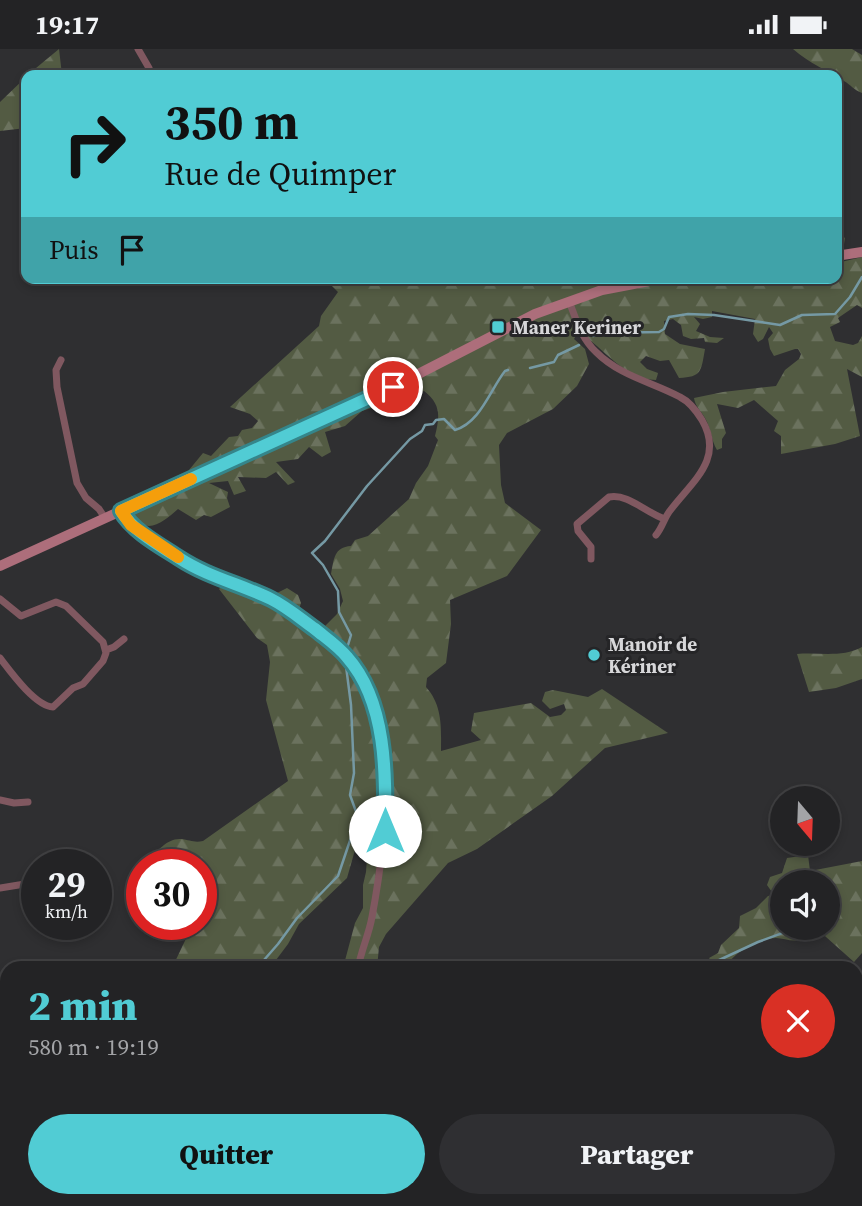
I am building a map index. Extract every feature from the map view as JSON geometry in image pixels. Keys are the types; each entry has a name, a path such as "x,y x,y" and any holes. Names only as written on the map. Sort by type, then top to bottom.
{"main road":[{"path":"842,255 862,252"},
{"path":"0,566 393,387 516,323 569,300 630,284"}],"street":[{"path":"138,49 149,68"},
{"path":"569,300 581,332 596,352 629,375 686,400 695,409 707,431 710,447 708,459 664,519 656,535"},
{"path":"61,361 56,370 57,387 77,482 86,498 105,518"},
{"path":"591,559 591,547 578,531 577,524 609,497 623,497 664,519"},
{"path":"121,511 131,525 197,569 272,600 294,613 339,649 358,672 370,699 379,731 385,824 372,919 360,961"},
{"path":"0,599 20,616 59,602 103,642 106,650 103,661 83,684 73,688 53,707 42,705 13,676 0,657"},
{"path":"106,650 124,639"},
{"path":"0,800 28,802"},
{"path":"0,888 21,885"}],"green space":[{"path":"59,49 61,70 34,70"},
{"path":"793,49 852,49 862,55 862,93 842,80 842,70 824,70"},
{"path":"21,82 21,129 0,131 0,102"},
{"path":"862,257 862,308 857,305 838,318 840,322 830,327 835,341 853,345 858,343 862,336 862,377 847,369 860,436 835,444 781,454 781,436 774,431 778,421 754,400 738,408 717,404 726,433 722,439 722,448 717,450 707,422 694,398 776,386 785,370 799,359 801,354 795,349 774,356 768,339 773,333 769,327 763,339 758,342 753,334 755,319 712,311 712,317 694,317 700,324 696,331 710,337 724,338 717,343 705,342 704,338 691,339 683,336 681,325 673,319 664,321 665,334 680,344 705,349 699,371 692,376 679,378 669,360 660,361 646,356 640,362 647,369 658,373 656,380 624,369 578,332 574,339 585,349 589,364 577,386 553,409 507,433 499,445 501,485 505,503 541,530 507,576 450,600 451,624 446,663 427,678 426,687 438,710 441,751 481,740 471,731 474,713 531,703 550,717 561,715 566,710 564,704 550,709 542,701 545,692 553,690 588,697 602,689 668,733 605,748 552,796 477,849 448,863 386,934 379,947 378,961 345,961 355,923 363,908 369,830 361,834 347,878 299,924 275,961 175,961 185,940 217,940 217,849 160,849 176,839 203,841 288,781 266,700 270,662 267,645 257,638 219,589 223,585 269,602 277,593 287,588 298,595 301,603 299,609 290,608 314,628 319,622 325,626 337,614 343,601 340,589 331,574 338,551 351,546 355,540 368,536 409,499 428,466 438,440 435,436 438,411 434,401 424,391 362,411 345,426 325,432 331,452 322,457 309,447 298,459 276,462 295,482 288,485 276,472 266,478 238,477 246,491 234,495 228,481 209,483 228,492 230,507 211,517 204,515 196,520 178,509 152,526 135,520 134,512 198,481 188,476 189,470 203,453 211,456 229,437 238,436 242,430 252,428 258,421 250,414 230,407 319,326 321,316 338,292 330,284 842,284 842,262"},
{"path":"862,647 862,679 836,688 809,692 797,654 838,654"},
{"path":"808,856 810,870 783,870 787,858"},
{"path":"862,861 862,953 853,961 829,940 840,940 840,870 815,870"},
{"path":"768,896 770,939 748,947 730,961 711,961 709,958 718,953 721,945 739,928 740,916 756,908"}],"waterway":[{"path":"593,336 603,333 659,332 664,329 669,317 688,314 780,325 802,315 835,314 862,277"},
{"path":"530,368 554,362 558,355 579,345"},
{"path":"348,645 351,635 339,612 338,591 323,565 312,553 410,439 422,431 425,425 433,424 436,420 444,419 455,430 464,426 478,413 508,370"},
{"path":"263,961 297,918 338,876 358,817 350,795 354,773 346,666"},
{"path":"717,961 770,938"}],"slow traffic":[{"path":"178,557 131,525 121,511 191,479"}],"place":[{"name":"Maner Keriner","path":"498,327"},
{"name":"Manoir de Kériner","path":"594,655"}],"route":[{"path":"385,831 379,731 366,687 348,657 286,608 182,560 131,525 121,511 393,387"}]}
